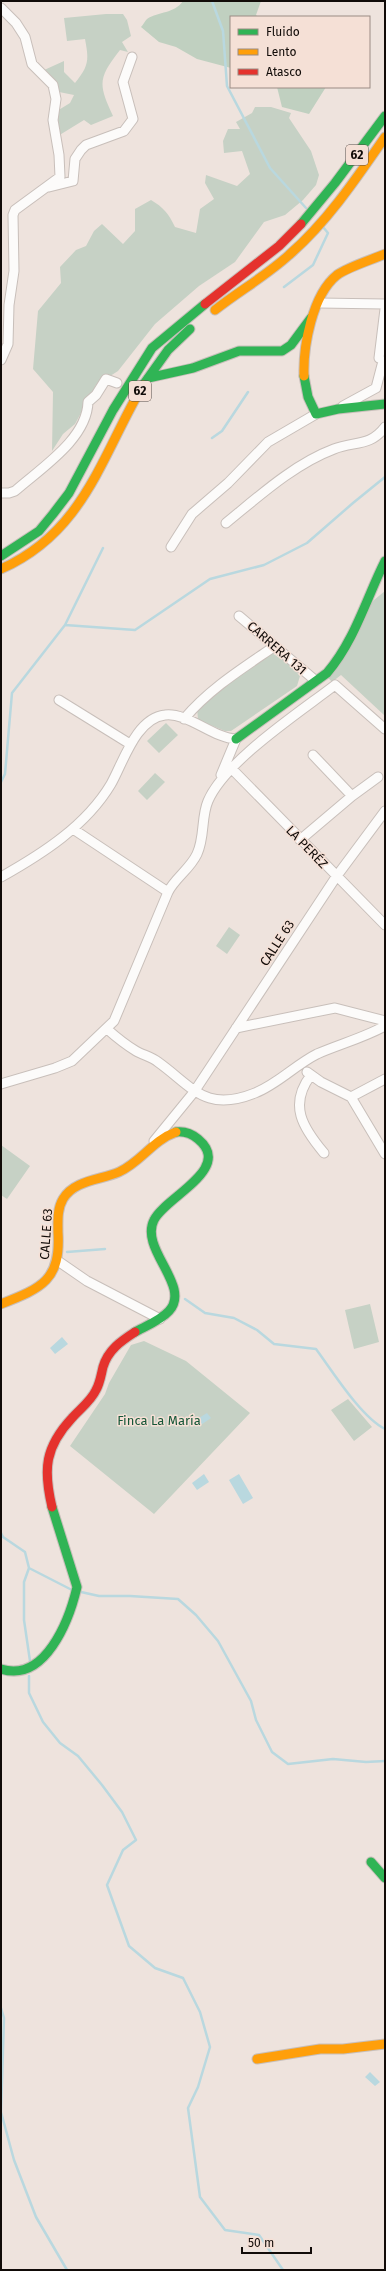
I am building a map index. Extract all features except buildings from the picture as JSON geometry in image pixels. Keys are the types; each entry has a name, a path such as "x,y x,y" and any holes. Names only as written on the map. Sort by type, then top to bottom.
{"main road":[{"name":"62","path":"1,556 38,531 54,514 69,493 113,410 152,348 175,327 279,246 301,224 328,192 385,116"},
{"name":"62","path":"209,314 288,256 308,236 337,201 385,136"},
{"path":"148,378 193,368 239,350 282,351 291,345 312,317 331,280 337,275 385,254"},
{"path":"312,317 303,372 306,394 316,414 338,409 385,404"},
{"name":"62","path":"1,569 34,551 54,535 70,516 85,493 148,378 179,337 197,323"},
{"path":"236,739 316,681 336,663 346,648 385,561"},
{"name":"CALLE 63","path":"1,1304 43,1286 54,1274 58,1261 58,1209 65,1196 91,1181 109,1176 125,1169 138,1160 153,1143 178,1131 186,1132 201,1141 206,1147 208,1165 196,1181 161,1210 150,1230 150,1239 171,1276 176,1290 174,1304 170,1311 160,1319"},
{"path":"1,1670 20,1672 41,1660 51,1648 75,1598 77,1588 52,1505 46,1466 49,1450 58,1434 95,1392 107,1357 129,1338 160,1319"},
{"path":"371,1862 385,1878"},
{"path":"257,2059 320,2049 344,2049 385,2044"}],"street":[{"path":"1,8 16,23 25,37 32,64 53,84 56,99 53,120 59,155 60,177 49,187 15,210 13,215 14,266 9,305 8,344 1,360"},
{"path":"49,187 73,181 76,159 86,146 124,131 128,127 133,115 126,100 123,82 132,57"},
{"path":"320,303 385,304"},
{"path":"338,409 376,388 382,360 385,309"},
{"path":"1,492 9,493 15,491 68,445 88,412 88,402 96,395 106,379 117,383"},
{"path":"171,547 192,514 228,483 268,442 316,414"},
{"path":"226,523 293,472 333,449 366,442 378,436 385,427"},
{"name":"CARRERA 131","path":"239,616 316,681"},
{"path":"184,719 197,703 218,686 275,646"},
{"path":"214,788 231,768 280,727 336,686 385,729"},
{"path":"59,700 130,744"},
{"path":"270,713 280,727"},
{"path":"1,877 51,847 73,829 111,784 130,744 157,717 173,715 220,736 236,739 208,802 198,852 193,862 172,884 168,892 128,991 114,1021 72,1061 1,1084"},
{"path":"313,755 352,796"},
{"name":"LA PERÉZ","path":"231,768 336,877 385,925"},
{"path":"300,840 352,796 378,777"},
{"name":"CALLE 63","path":"153,1143 194,1092 336,877 385,811"},
{"path":"73,829 168,892"},
{"path":"236,1028 335,1008 385,1021"},
{"path":"107,1029 137,1051 157,1061 194,1092 204,1097 215,1099 233,1098 254,1093 275,1083 317,1055 366,1036 385,1026"},
{"path":"300,1066 311,1075 351,1097 385,1154"},
{"path":"311,1075 303,1086 300,1096 300,1111 304,1128 324,1153"},
{"path":"351,1097 385,1079"},
{"path":"58,1261 87,1281 160,1319"}],"green space":[{"path":"183,1 261,1 256,15 257,16 230,16 230,68 197,59 176,47 159,42 141,27 147,19 152,16 171,10"},
{"path":"123,14 127,20 131,36 122,42 128,52 120,50 104,75 103,88 113,116 91,125 84,120 58,136 57,111 70,103 74,95 59,92 56,83 42,71 64,61 64,72 75,83 83,72 87,62 85,39 67,41 64,18"},
{"path":"277,88 325,88 309,114 282,107"},
{"path":"255,107 271,107 291,113 289,118 311,151 319,175 316,185 303,200 285,215 264,222 235,262 199,286 155,324 118,371 96,385 75,424 63,434 52,451 53,392 33,369 38,311 61,283 60,267 76,250 86,246 94,231 102,224 123,244 135,231 135,209 151,200 165,211 175,227 196,233 200,209 214,199 205,183 206,175 237,186 250,174 242,151 224,153 223,141 228,129 240,129 236,122 252,113"},
{"path":"385,591 384,715 341,675 332,682 323,672 374,600"},
{"path":"269,651 290,665 300,676 297,686 231,731 225,731 198,720 197,707"},
{"path":"166,723 178,735 159,753 147,741"},
{"path":"155,773 165,782 147,800 138,791"},
{"path":"229,927 240,935 227,954 216,946"},
{"path":"1,1145 30,1166 7,1199 1,1195"},
{"path":"370,1304 379,1342 354,1349 345,1310"},
{"name":"Finca La María","path":"144,1341 186,1361 250,1413 154,1514 70,1446 105,1394 109,1383 131,1345"},
{"path":"348,1399 372,1427 354,1441 331,1410"}],"water":[{"path":"62,1337 68,1344 55,1354 50,1348"},
{"path":"207,1413 211,1418 198,1427 194,1421"},
{"path":"204,1474 209,1482 197,1490 192,1483"},
{"path":"239,1474 253,1498 243,1504 229,1480"},
{"path":"370,2072 380,2082 375,2086 365,2077"}],"waterway":[{"path":"212,1 223,31 227,86 270,168 306,208"},
{"path":"284,287 313,265 328,233 323,227"},
{"path":"212,438 222,431 248,392"},
{"path":"1,782 5,774 12,693 65,625 135,630 210,579 264,565 307,543 385,477"},
{"path":"65,625 103,548"},
{"path":"67,1252 105,1249"},
{"path":"185,1299 205,1313 234,1318 257,1330 274,1344 316,1349 366,1415 385,1429"},
{"path":"1,1533 3,1537 25,1552 29,1568 24,1582 24,1620 30,1661"},
{"path":"29,1568 72,1590"},
{"path":"81,1592 99,1596 178,1599 196,1615 218,1641 251,1701 256,1720 272,1752 288,1764 333,1759 366,1762 385,1761"},
{"path":"29,1676 29,1693 43,1722 60,1743 78,1756 102,1785 122,1812 136,1840 123,1850 107,1885 129,1946 155,1968 183,1978 200,2012 210,2047 198,2087 188,2108 200,2197 225,2230 259,2235 283,2270"},
{"path":"1,2008 4,2018 1,2112 14,2160 36,2217 67,2270"}],"traffic: fast":[{"path":"301,224 335,183 385,116"},
{"path":"1,556 39,531 53,514 69,493 113,410 152,348 205,304"},
{"path":"148,378 193,368 239,351 282,351 291,345 311,318"},
{"path":"143,385 168,350 190,329"},
{"path":"304,376 308,397 316,414 338,409 385,404"},
{"path":"236,739 327,673 337,660 353,633 385,561"},
{"path":"135,1332 153,1323 166,1314 174,1301 174,1290 153,1243 151,1231 154,1220 161,1211 194,1182 203,1172 208,1161 207,1150 198,1139 188,1133 176,1132"},
{"path":"1,1669 17,1671 30,1667 42,1658 61,1632 73,1601 77,1587 52,1507"},
{"path":"371,1862 385,1878"}],"traffic: slow":[{"path":"215,310 271,270 316,229 363,169 385,137"},
{"path":"304,376 307,337 315,308 328,284 337,275 353,266 385,254"},
{"path":"1,569 29,553 52,535 71,514 101,465 143,385"},
{"path":"1,1304 28,1293 38,1287 52,1272 56,1261 58,1248 59,1211 61,1203 68,1193 74,1188 88,1181 112,1175 127,1168 160,1140 176,1132"},
{"path":"257,2059 320,2049 343,2049 385,2044"}],"traffic: jam":[{"path":"205,304 279,246 301,224"},
{"path":"52,1507 47,1470 51,1449 63,1429 94,1394 108,1356 120,1343 135,1332"}]}
